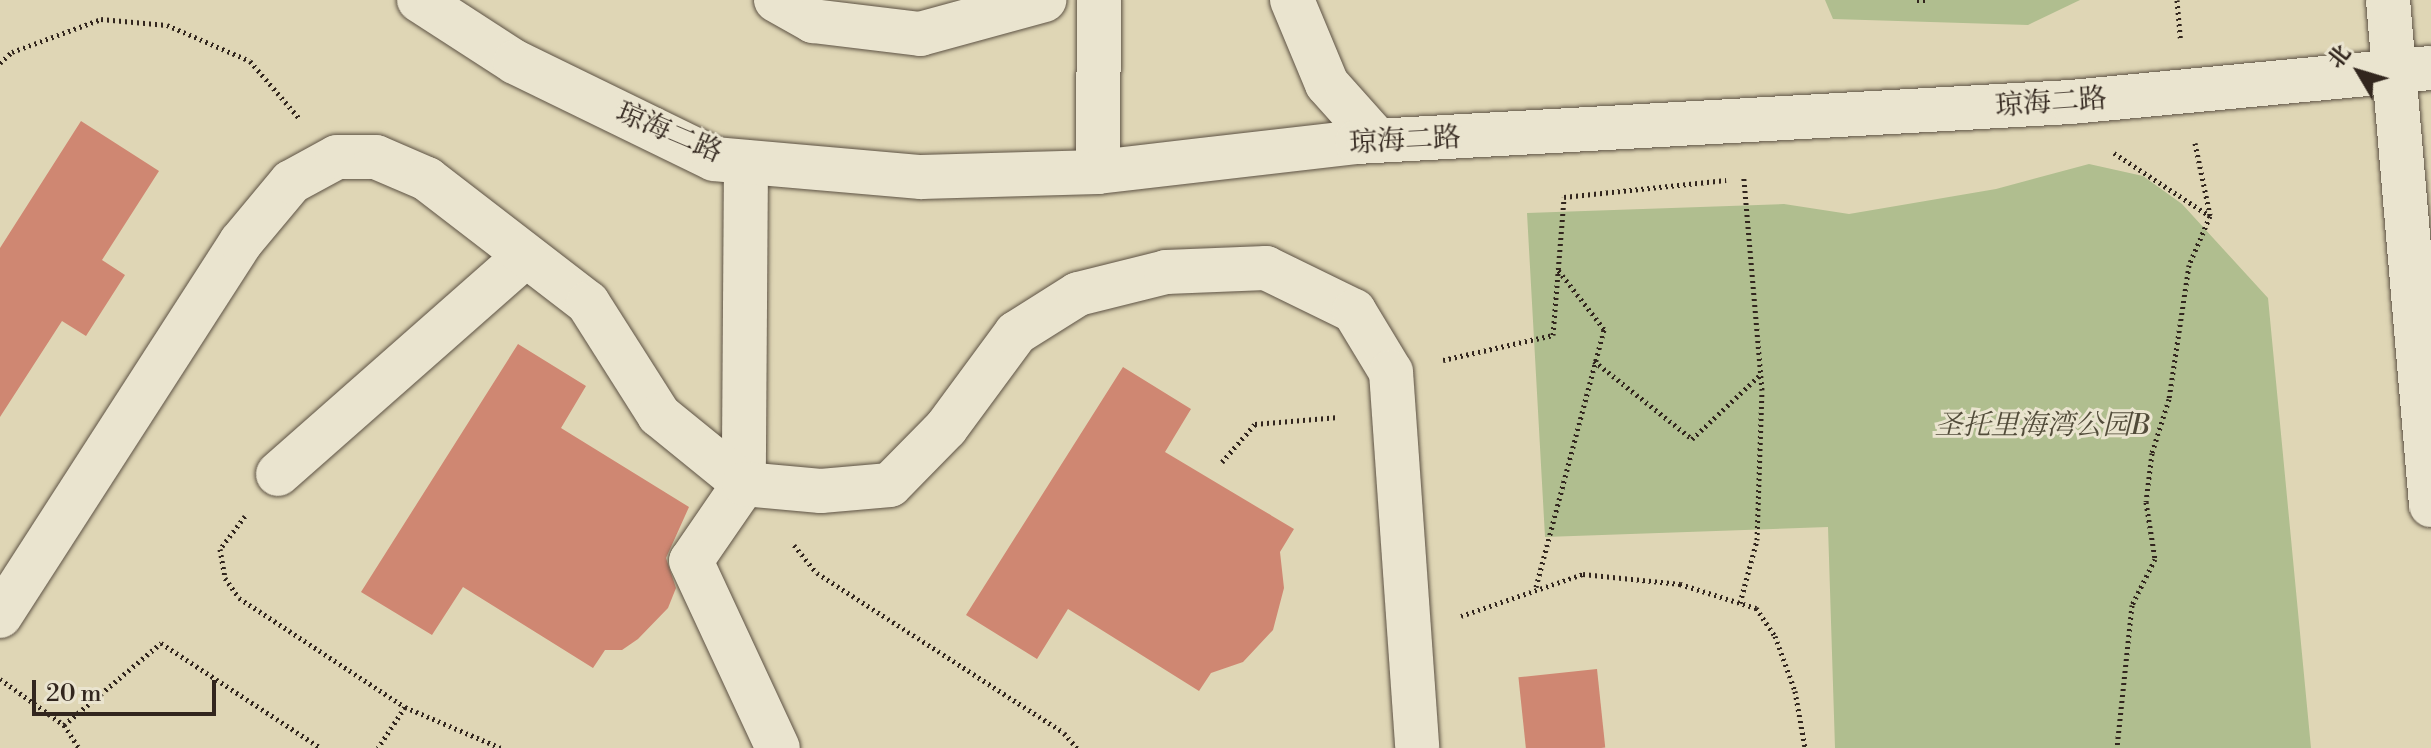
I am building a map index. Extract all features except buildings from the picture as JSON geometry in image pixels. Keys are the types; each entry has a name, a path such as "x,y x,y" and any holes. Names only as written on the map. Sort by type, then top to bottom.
{"street":[{"name":"琼海二路","path":"419,0 515,62 714,159 921,177 1098,172 1378,141 2071,102 2415,70"},
{"path":"776,0 813,21 920,34 1044,0"},
{"path":"1098,172 1099,0"},
{"path":"1292,0 1327,84 1378,141"},
{"path":"2388,0 2415,70 2407,256 2431,505"},
{"path":"0,616 241,242 291,182 337,157 376,157 427,179 588,303 659,415 744,484 821,491 890,485 946,428 1016,333 1078,294 1166,272 1266,268 1354,311 1392,393 1417,748"},
{"path":"746,162 744,484 691,561 778,748"},
{"path":"278,474 525,256"}],"path":[{"path":"1910,0 1928,0"},
{"path":"0,63 12,52 101,19 167,25 250,61 290,102 326,164"},
{"path":"2108,149 2210,216 2189,265 2169,399 2152,453 2146,502 2155,559 2132,605 2117,748"},
{"path":"1222,462 1255,424 1392,393 1553,335 1564,197 1759,176"},
{"path":"1740,603 1757,540 1761,374 1744,178"},
{"path":"1536,588 1604,329 1558,270"},
{"path":"1594,361 1692,439 1761,374"},
{"path":"278,474 220,549 225,578 239,598 405,707 501,748"},
{"path":"744,484 817,573 1064,733 1077,748"},
{"path":"1410,640 1536,588 1583,574 1680,584 1756,608 1775,636 1795,691 1805,748"},
{"path":"64,725 161,643 321,748"},
{"path":"0,679 64,725 79,748"},
{"path":"378,748 405,707"}],"green space":[{"path":"1825,0 2080,0 2028,25 1833,19"},
{"name":"圣托里海湾公园B","path":"2089,164 2143,176 2182,204 2268,298 2311,748 1835,748 1828,527 1545,537 1527,213 1784,204 1849,214 1996,189"}]}
